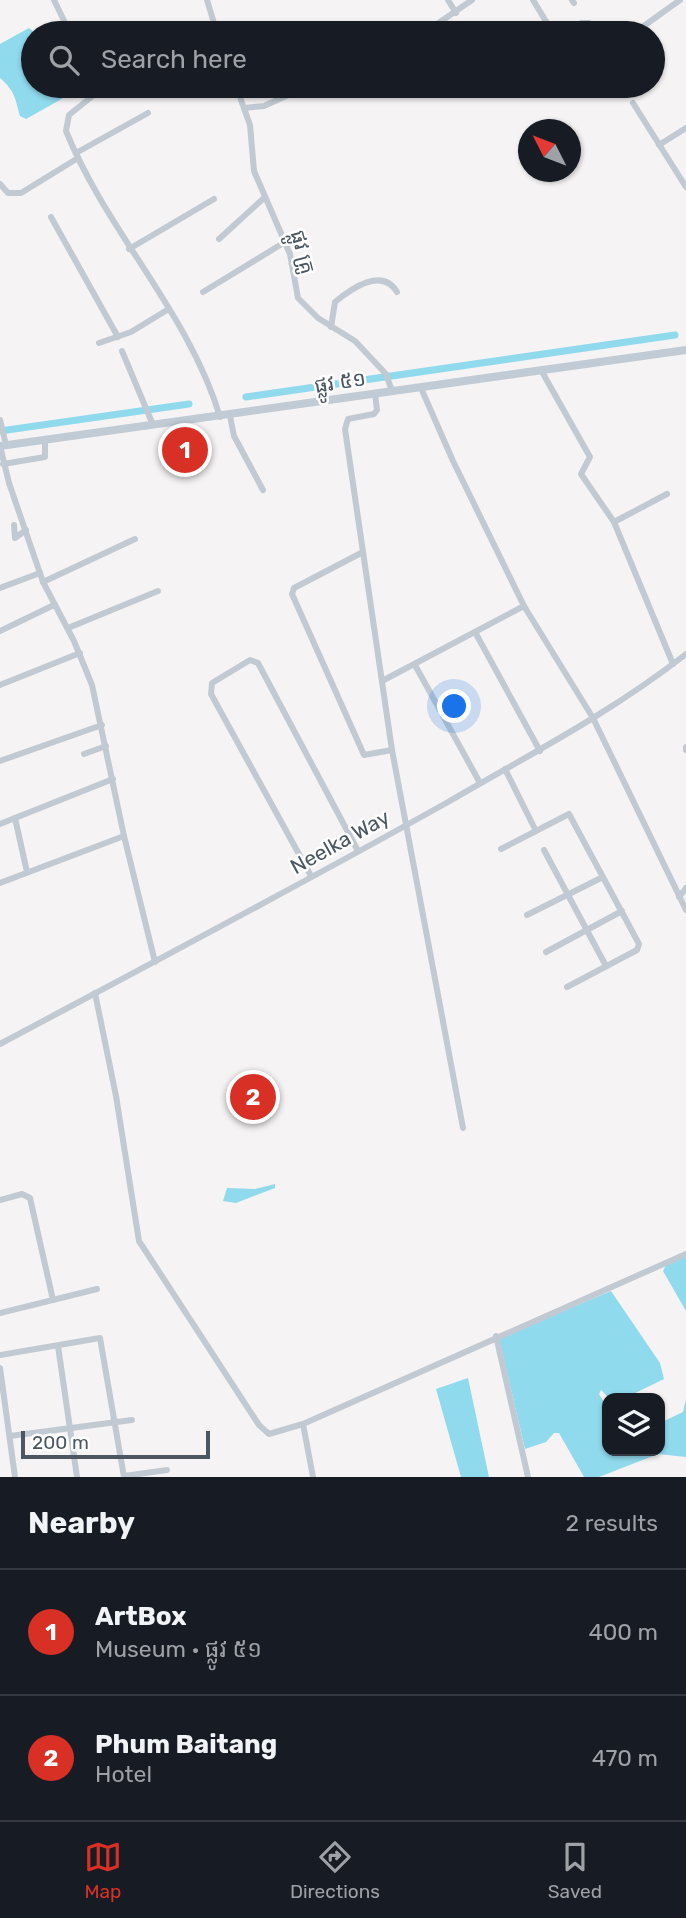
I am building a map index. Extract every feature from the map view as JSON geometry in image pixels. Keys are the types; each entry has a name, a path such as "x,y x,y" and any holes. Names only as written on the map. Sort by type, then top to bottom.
{"main road":[{"name":"ផ្លូវ ៥១","path":"3,443 46,446 152,422 220,417 231,423 375,394 392,388 421,388 686,349"}],"street":[{"path":"54,0 64,21"},
{"path":"207,0 213,21"},
{"path":"447,0 456,13"},
{"path":"444,21 472,0"},
{"path":"533,0 546,21"},
{"path":"651,21 680,0"},
{"path":"90,98 73,110 66,121 66,131 130,249 192,349 220,417"},
{"name":"ផ្លូវ គ្រូ","path":"240,98 250,125 254,171 285,242 298,298 310,312 355,341 386,374 392,388"},
{"path":"244,108 264,106 282,98"},
{"path":"633,103 686,187"},
{"path":"0,184 8,194 20,193 148,113"},
{"path":"659,145 686,128"},
{"path":"219,239 265,197"},
{"path":"130,249 214,199"},
{"path":"51,217 118,337"},
{"path":"203,292 285,242"},
{"path":"331,327 335,302 363,285 383,278 389,280 397,292"},
{"path":"99,343 118,337 167,310"},
{"path":"122,351 152,422"},
{"path":"541,370 590,457 581,471 582,477 614,522 673,664"},
{"path":"421,388 524,606 593,718 686,910"},
{"path":"375,394 377,410 374,414 348,419 345,424 392,750 463,1128"},
{"path":"1,423 2,459 43,582 80,653 92,685 124,836 155,962"},
{"path":"231,423 263,491"},
{"path":"2,459 42,458 46,446"},
{"path":"614,522 667,494"},
{"path":"14,525 15,538 26,530"},
{"path":"43,582 135,539"},
{"path":"363,552 294,588 292,594 364,755 392,750"},
{"path":"1,588 40,573"},
{"path":"68,628 158,591"},
{"path":"0,631 54,605"},
{"path":"382,681 524,606"},
{"path":"475,632 540,751"},
{"path":"0,685 80,653"},
{"name":"Neelka Way","path":"0,1044 540,751 686,654"},
{"path":"311,876 209,689 212,683 250,660 258,663 359,851"},
{"path":"415,665 480,783"},
{"path":"0,761 102,725"},
{"path":"84,754 106,746"},
{"path":"505,769 535,830"},
{"path":"0,824 113,779"},
{"path":"501,849 569,814 639,947 567,986"},
{"path":"15,818 27,872"},
{"path":"0,883 124,836"},
{"path":"544,850 606,966"},
{"path":"527,915 603,877"},
{"path":"679,897 686,888"},
{"path":"546,952 621,911"},
{"path":"94,993 116,1096 140,1245 263,1430 269,1434 303,1424 496,1336 686,1254"},
{"path":"0,1200 22,1194 30,1198 53,1300"},
{"path":"0,1312 97,1289"},
{"path":"496,1336 528,1477"},
{"path":"0,1356 100,1338 124,1476 167,1470"},
{"path":"58,1346 77,1477"},
{"path":"0,1368 15,1477"},
{"path":"10,1436 132,1420"},
{"path":"303,1424 313,1477"}],"water":[{"path":"21,32 21,98 63,98 26,119 20,116 12,91 0,78 0,44"},
{"path":"275,1184 275,1188 236,1203 223,1201 227,1188 255,1189"},
{"path":"686,1256 686,1311 663,1271 666,1265"},
{"path":"611,1291 660,1363 664,1379 635,1393 604,1393 601,1390 602,1456 653,1456 599,1477 584,1477 559,1433 554,1433 546,1442 525,1449 499,1338"},
{"path":"468,1378 489,1477 461,1477 436,1389"},
{"path":"686,1399 686,1457 665,1455 665,1421 683,1412"}],"waterway":[{"path":"246,397 675,335"},
{"path":"0,431 189,404"}],"place":[{"name":"ArtBox","path":"185,450"},
{"name":"Phum Baitang","path":"253,1097"}]}
